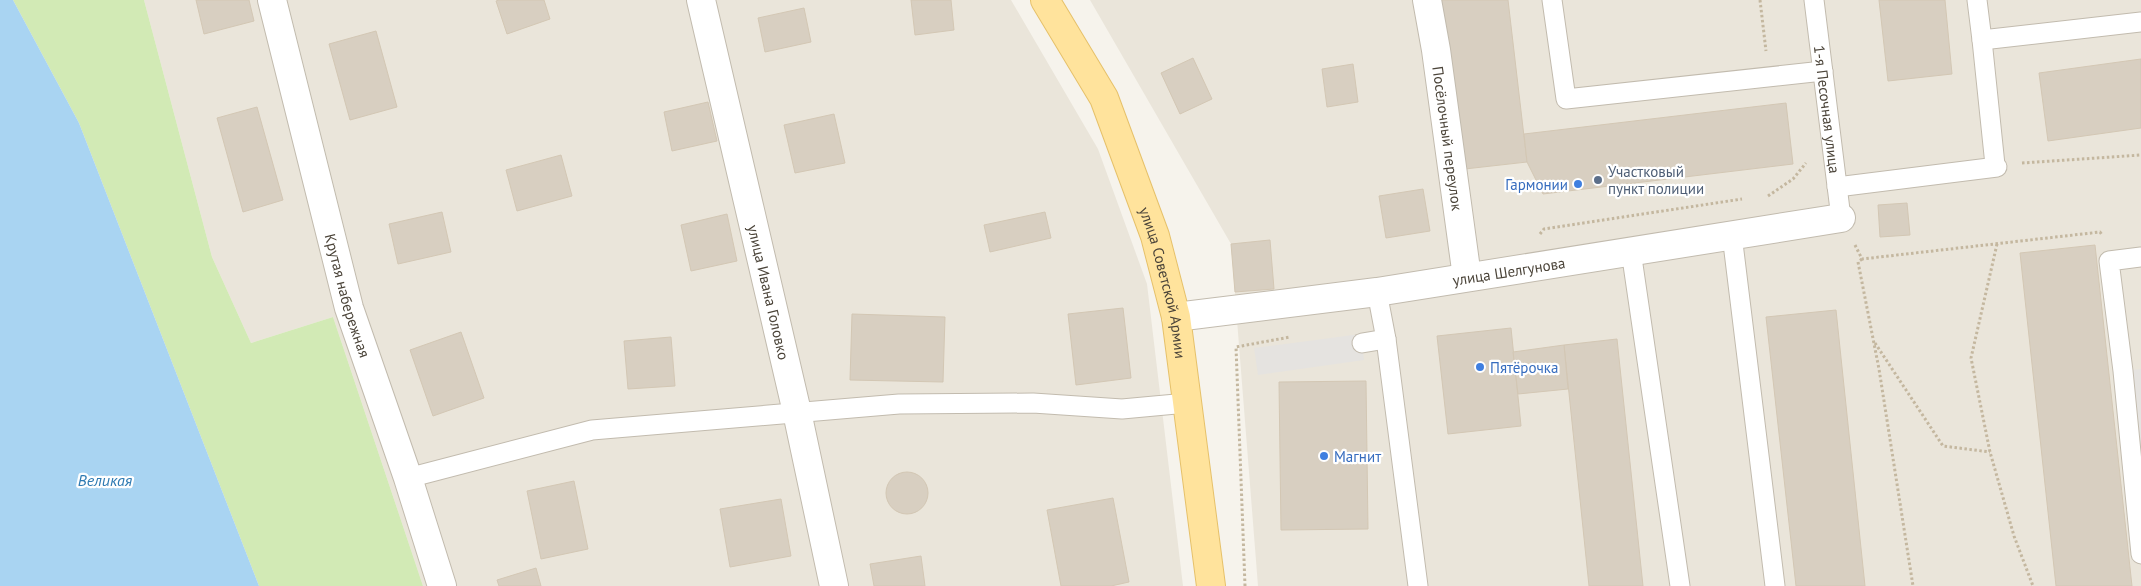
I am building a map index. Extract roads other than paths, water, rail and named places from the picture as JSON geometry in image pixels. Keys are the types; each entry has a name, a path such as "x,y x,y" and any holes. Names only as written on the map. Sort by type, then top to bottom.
{"main road":[{"name":"улица Советской Армии","path":"1054,6 1104,98 1156,236 1176,317 1211,586"}],"street":[{"name":"Крутая набережная","path":"272,0 349,308 408,478 442,586"},
{"name":"улица Ивана Головко","path":"701,0 797,412 834,586"},
{"name":"Посёлочный переулок","path":"1427,0 1436,50 1467,277"},
{"name":"улица Шелгунова","path":"1176,317 1377,292 1841,218"}],"lane":[{"path":"1552,0 1566,99 1822,71"},
{"name":"1-я Песочная улица","path":"1814,0 1841,218"},
{"path":"1837,188 1997,167 1995,165 1977,0"},
{"path":"1982,40 2141,22"},
{"path":"1732,235 1775,586"},
{"path":"1632,251 1680,586"},
{"path":"2141,257 2109,261 2123,371 2141,554"},
{"path":"1377,292 1386,339 1418,586"},
{"path":"1362,343 1386,339"},
{"path":"408,478 592,430 899,404 1033,403 1122,409 1187,403"}],"water":[{"name":"Великая","path":"0,0 13,0 79,123 259,586 0,586"}],"place":[{"name":"Участковый пункт полиции","path":"1598,180"},
{"name":"Гармонии","path":"1578,184"},
{"name":"Пятёрочка","path":"1480,367"},
{"name":"Магнит","path":"1324,456"}]}
